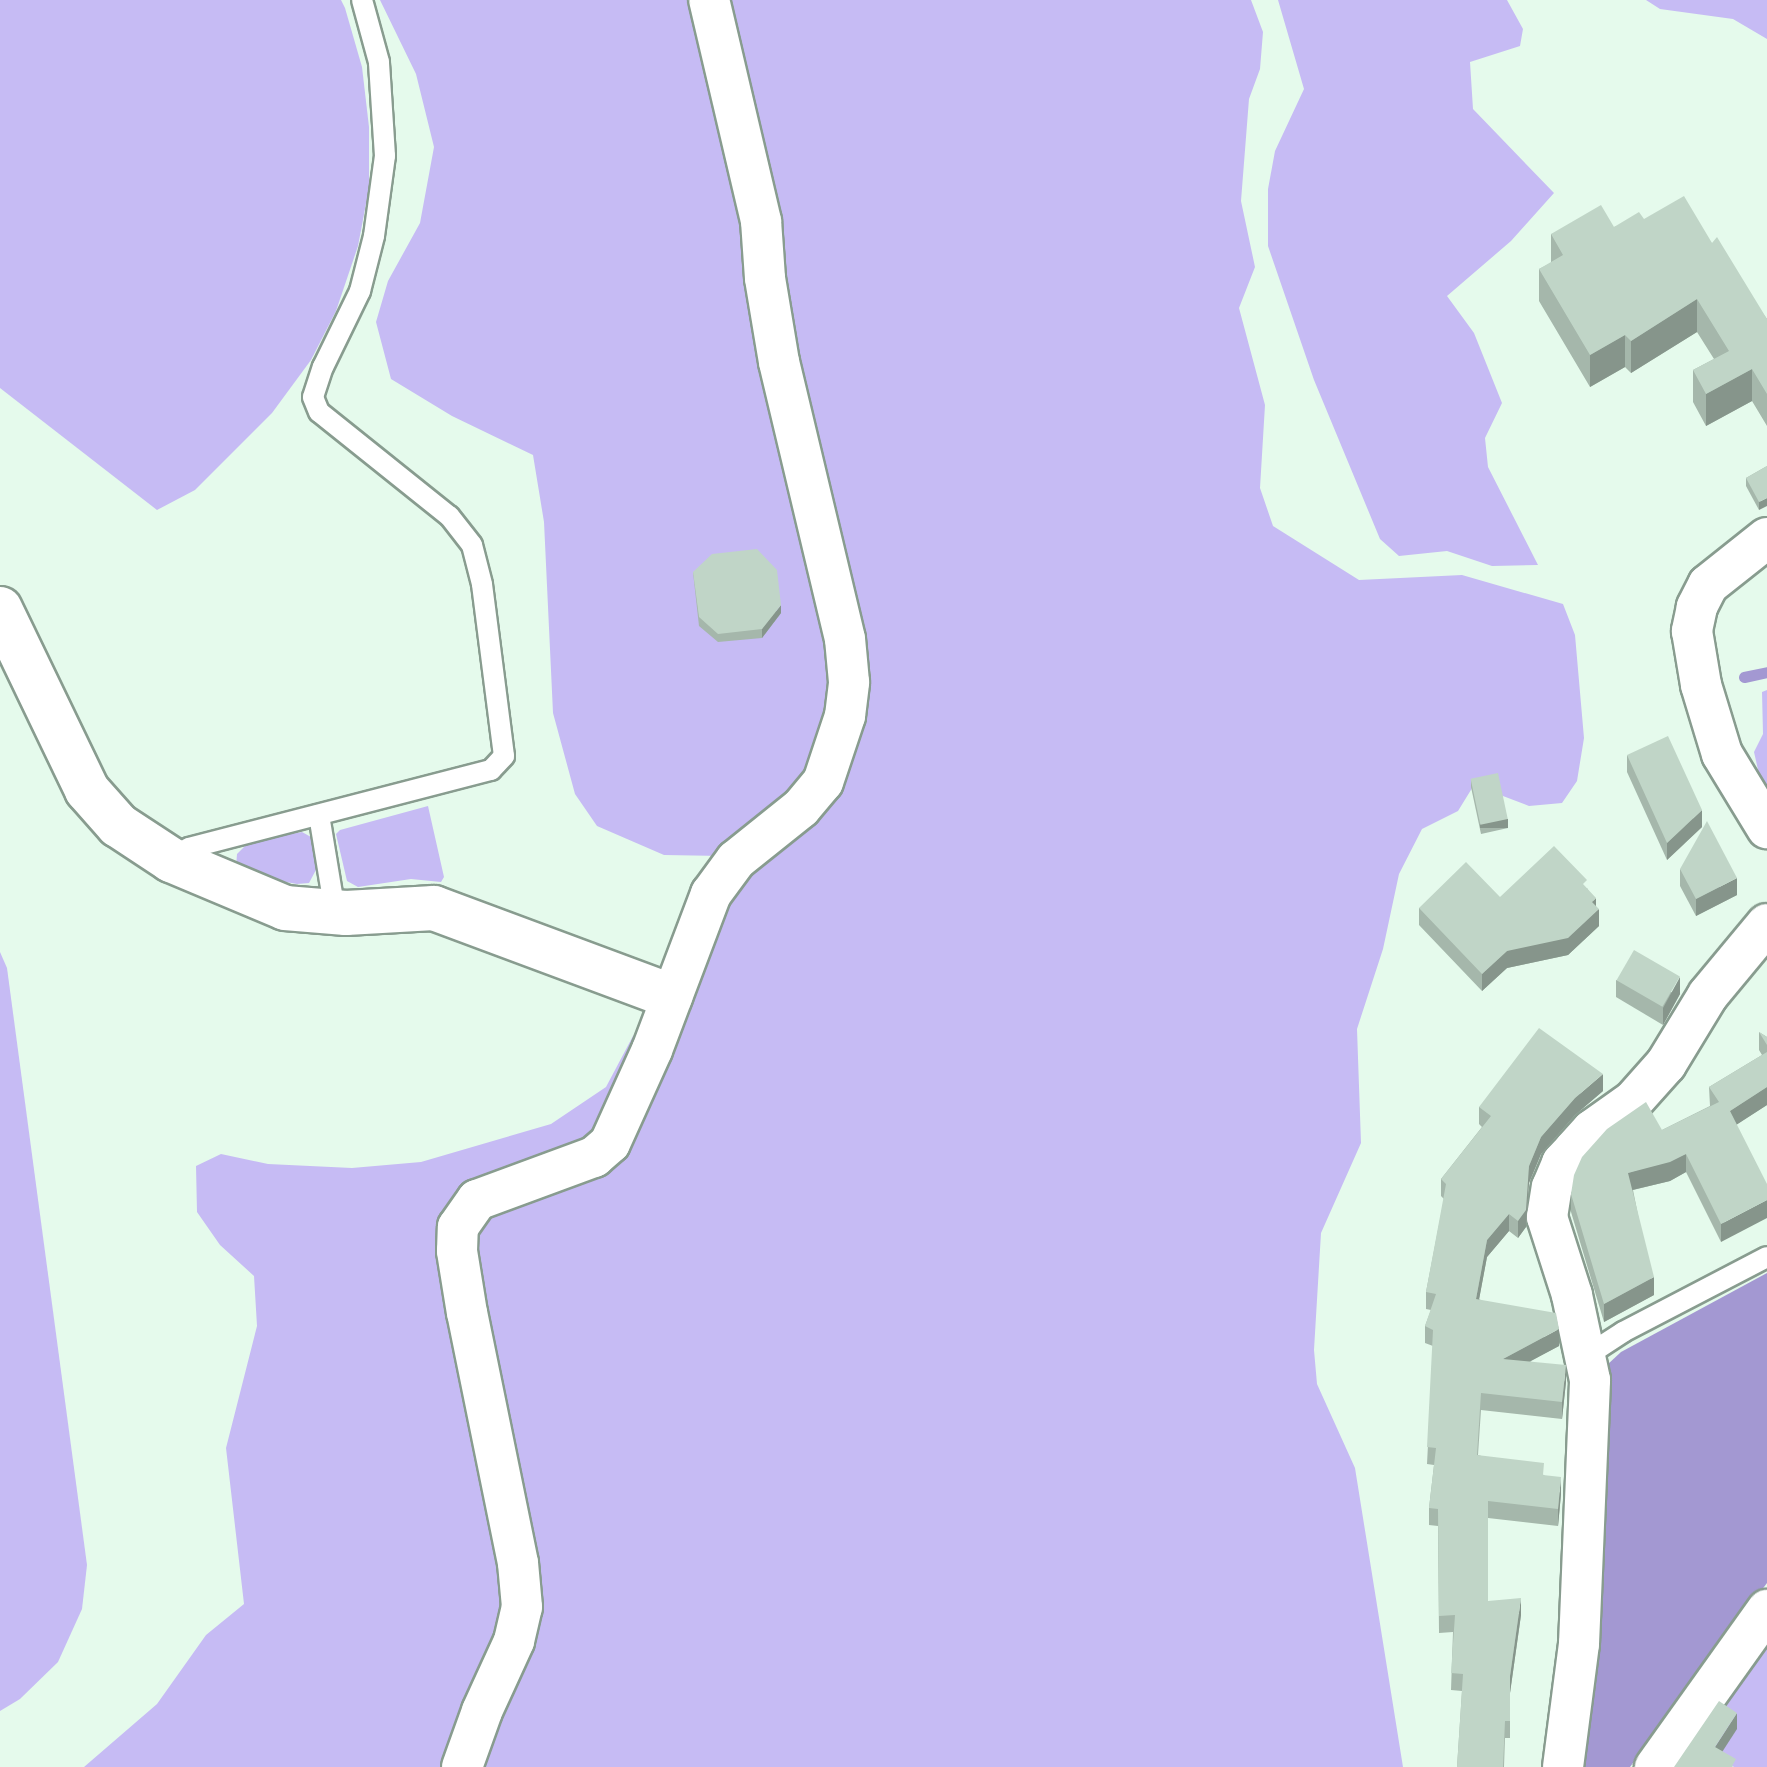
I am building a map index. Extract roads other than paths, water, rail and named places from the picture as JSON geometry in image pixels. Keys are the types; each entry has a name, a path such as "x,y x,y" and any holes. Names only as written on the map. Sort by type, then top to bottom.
{"street":[{"path":"462,1767 482,1711 514,1641 522,1607 518,1563 464,1298 457,1251 458,1227 477,1200 594,1157 610,1143 652,1050 670,996 721,878 736,860 801,808 823,782 835,754 849,682 845,639 779,362 765,278 761,221 709,0"},
{"path":"1767,538 1708,585 1697,607 1692,631 1701,685 1722,754 1767,828"},
{"path":"0,609 87,790 118,825 171,860 285,908 335,912 434,908 670,996"},
{"path":"1563,1767 1579,1644 1590,1380 1572,1295 1547,1217 1552,1187 1562,1163 1592,1130 1633,1101 1666,1064 1708,995 1767,924"},
{"path":"1655,1767 1767,1610"}],"lane":[{"path":"171,860 189,848 491,770 504,756 482,584 472,545 449,516 319,412 313,397 323,367 360,291 374,236 385,156 379,62 362,0"},
{"path":"319,815 335,912"},
{"path":"1587,1362 1597,1349 1623,1332 1767,1257"}],"waterway":[{"path":"1744,677 1767,672"}]}
